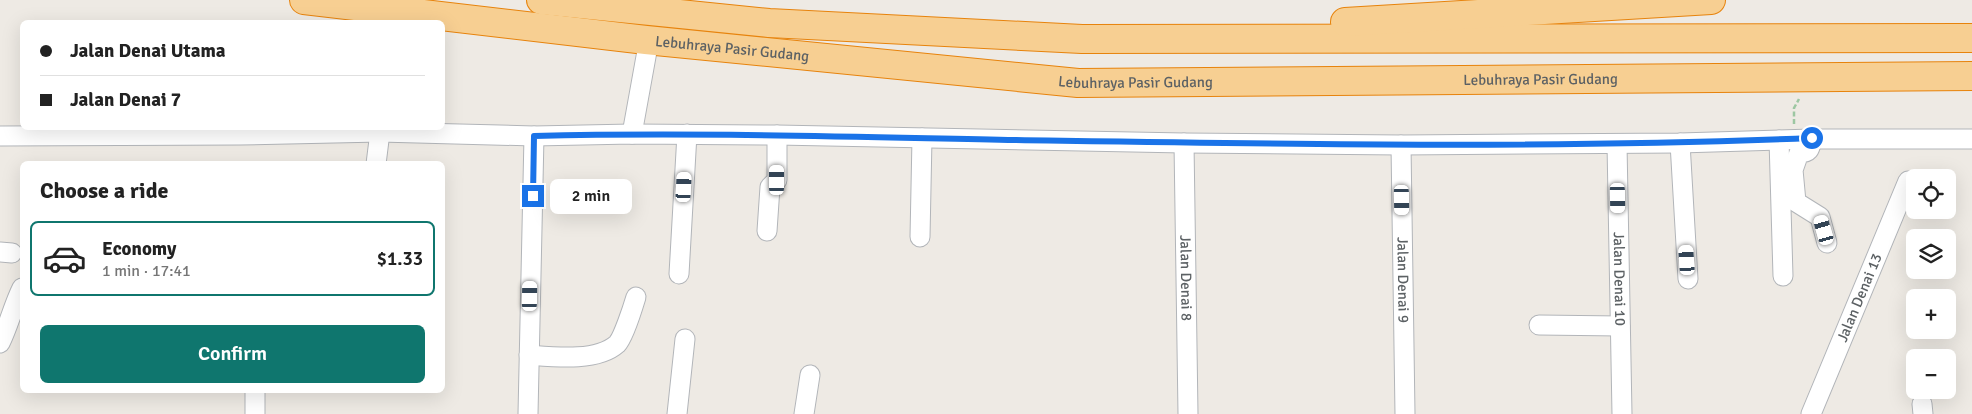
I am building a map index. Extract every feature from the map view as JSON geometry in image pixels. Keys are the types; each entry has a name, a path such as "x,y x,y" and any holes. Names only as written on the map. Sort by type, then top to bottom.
{"highway":[{"name":"Lebuhraya Pasir Gudang","path":"304,0 649,40 1078,83 1972,76"},
{"name":"Lebuhraya Pasir Gudang","path":"541,0 769,23 1082,39 1972,38"},
{"path":"1082,39 1474,13 1711,0"}],"street":[{"path":"632,134 649,40"},
{"path":"0,136 240,135 380,132 534,136 632,134 777,135 1401,145 1617,144 1796,139 1972,139"},
{"path":"376,161 380,132"},
{"path":"679,274 687,134"},
{"path":"768,231 770,187 777,180 777,135"},
{"path":"528,414 534,136"},
{"path":"920,237 922,138"},
{"path":"1796,139 1810,150 1799,154 1793,170 1796,202 1820,217 1828,243"},
{"path":"1783,276 1796,139"},
{"name":"Jalan Denai 8","path":"1184,143 1188,414"},
{"path":"1680,143 1688,279"},
{"name":"Jalan Denai 10","path":"1617,144 1622,414"},
{"name":"Jalan Denai 9","path":"1401,145 1405,414"},
{"name":"Jalan Denai 13","path":"1811,414 1906,186"},
{"path":"0,342 8,327 20,292"},
{"path":"529,356 573,357 591,355 609,348 618,343 636,297"},
{"path":"1539,325 1620,326"},
{"path":"677,414 685,339"},
{"path":"804,414 810,375"},
{"path":"255,393 255,414"}],"path":[{"path":"1796,139 1794,108 1800,98"}],"route":[{"path":"533,196 534,136 632,134 777,135 1401,145 1664,143 1812,138"}]}
